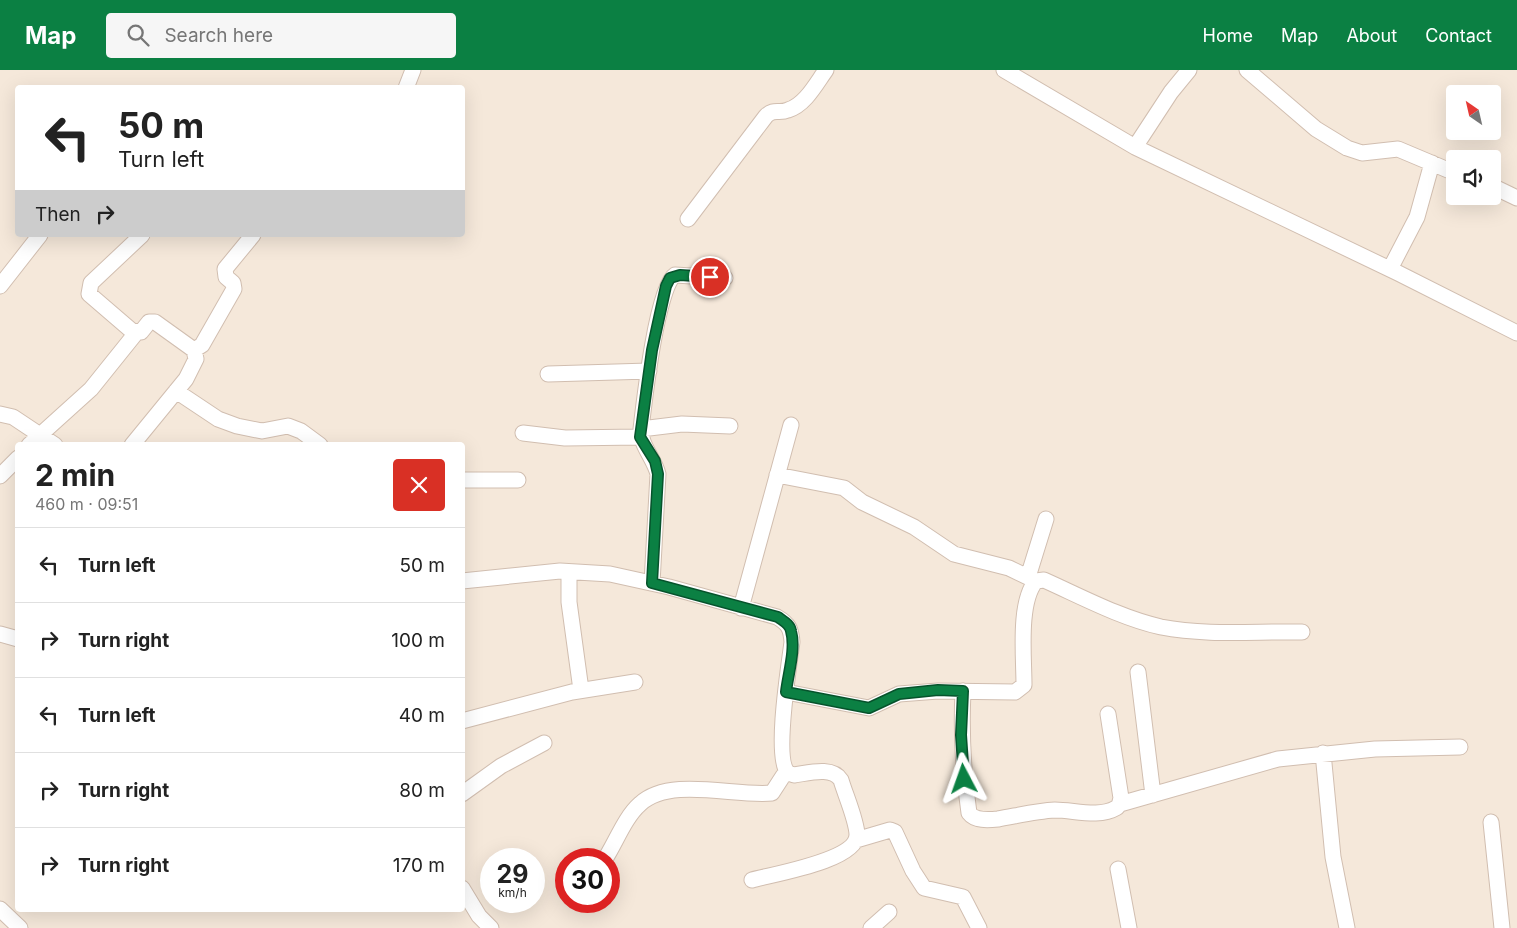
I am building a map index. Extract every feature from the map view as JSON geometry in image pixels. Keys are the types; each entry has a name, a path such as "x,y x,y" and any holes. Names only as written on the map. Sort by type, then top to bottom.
{"street":[{"path":"407,85 413,70"},
{"path":"688,219 766,116 771,112 786,111 794,108 826,70"},
{"path":"1004,70 1135,147 1390,269 1517,333"},
{"path":"1135,147 1171,92 1189,70"},
{"path":"1247,70 1316,129 1347,148 1362,153 1398,149 1446,169"},
{"path":"1390,269 1416,217 1432,163"},
{"path":"1501,190 1517,198"},
{"path":"0,286 38,237"},
{"path":"136,333 96,301 89,294 89,288 90,283 140,237"},
{"path":"194,350 202,344 234,289 234,286 225,274 226,269 251,237"},
{"path":"652,583 658,474 655,461 640,433 649,371 666,286 670,278 680,275 724,278"},
{"path":"0,414 13,416 34,440 91,389 136,333 141,332 151,321 194,350 196,359 193,367 176,391 134,442"},
{"path":"548,374 649,371"},
{"path":"176,391 218,419 237,426 262,431 288,426 301,431 316,442"},
{"path":"523,432 565,438 640,433 682,424 730,426"},
{"path":"741,608 791,425"},
{"path":"0,476 15,461"},
{"path":"777,475 844,488 862,502 914,527 954,554 996,563 1032,579 1044,580 1129,617 1160,626 1194,631 1302,632"},
{"path":"465,480 518,480"},
{"path":"786,692 869,708 899,694 938,690 1015,692 1024,685 1025,602 1031,587 1046,519"},
{"path":"569,572 569,602 580,690"},
{"path":"465,582 569,572 610,574 652,583 778,617 786,622 791,630 792,642 786,692 782,764 788,773"},
{"path":"0,634 15,638"},
{"path":"1138,672 1153,795"},
{"path":"465,720 580,690 635,682"},
{"path":"963,691 962,744 964,779 969,813 972,817 993,819 1055,810 1086,813 1116,808 1120,804 1278,759 1375,749 1460,747"},
{"path":"1108,714 1120,804"},
{"path":"465,792 494,770 544,743"},
{"path":"1323,753 1333,857 1347,928"},
{"path":"612,848 634,812 647,799 664,793 696,789 772,793 783,776 788,773 830,771 837,774 841,780 857,834 852,846 837,856 752,880"},
{"path":"1491,822 1502,928"},
{"path":"856,840 890,830 895,832 918,882 930,891 963,897 979,928"},
{"path":"1118,870 1129,928"},
{"path":"465,893 479,916 491,928"},
{"path":"0,909 20,928"},
{"path":"871,928 889,912"}],"shaded area":[{"path":"0,70 1517,70 1517,928 0,928"}],"route":[{"path":"710,277 674,275 670,278 666,286 652,350 640,437 655,461 658,474 652,583 709,600 778,617 786,622 791,630 792,642 786,692 869,708 899,694 938,690 963,691 961,735 964,779"}]}
